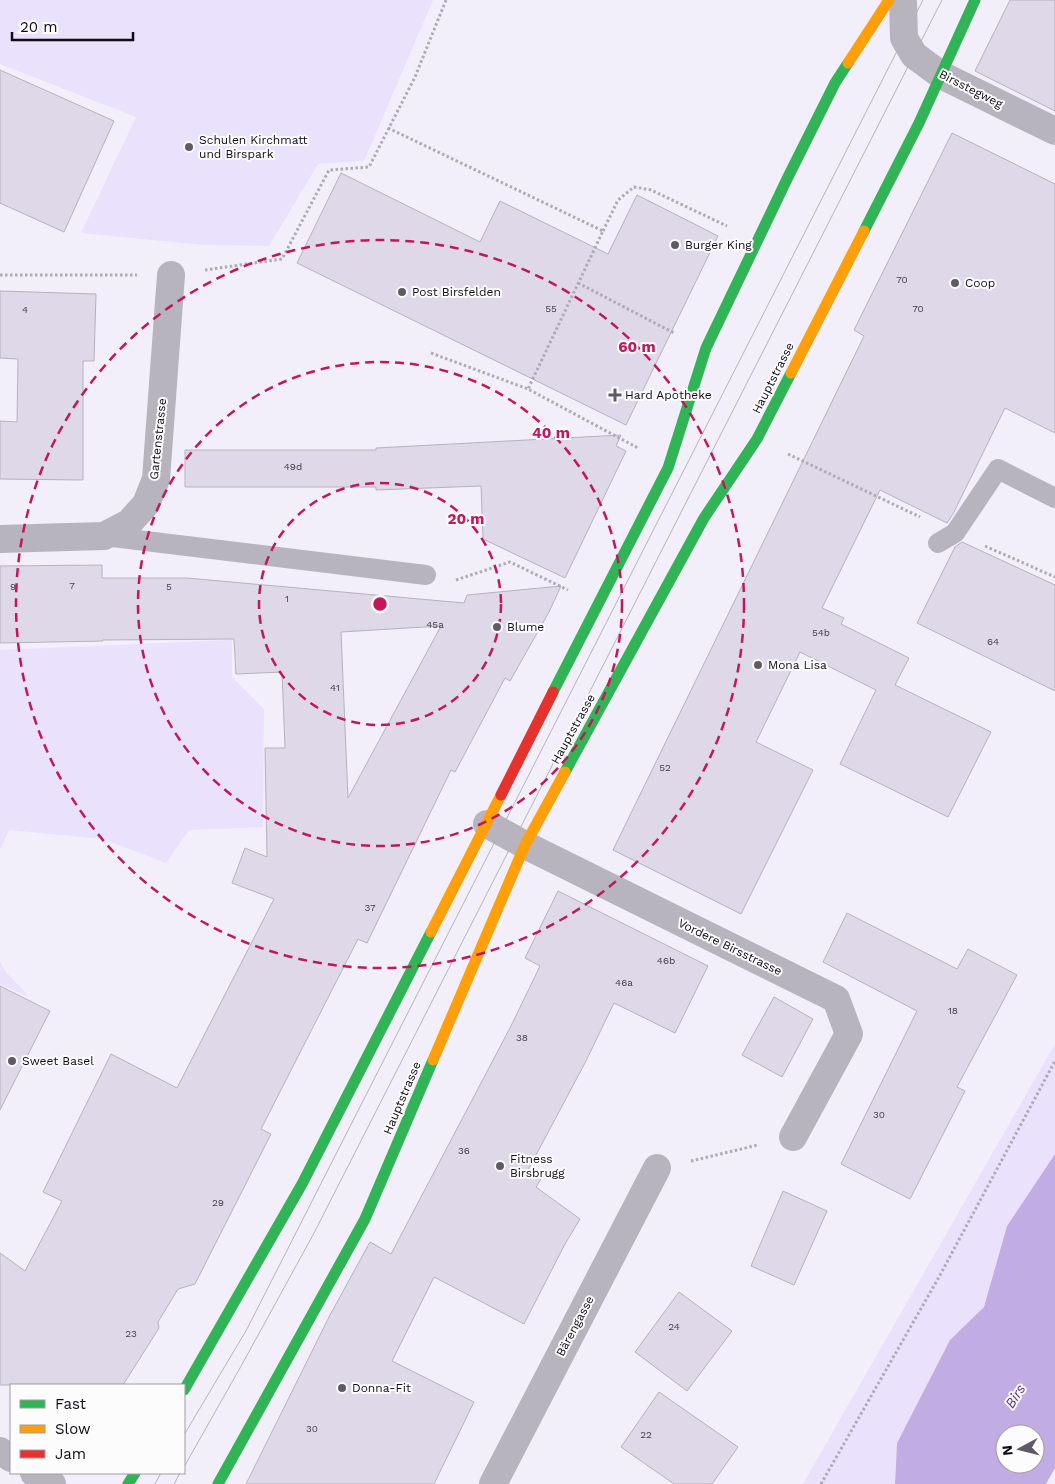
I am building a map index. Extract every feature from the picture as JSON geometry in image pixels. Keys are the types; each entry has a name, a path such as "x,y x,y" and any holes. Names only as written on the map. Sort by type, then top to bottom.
{"main road":[{"path":"185,1388 302,1184 668,468 706,348 788,177 836,83 864,36 889,0"},
{"name":"Hauptstrasse","path":"218,1484 365,1219 525,845 704,518 757,439 918,123 975,0"}],"street":[{"name":"Birsstegweg","path":"902,0 904,38 914,55 941,75 1055,132"},
{"name":"Gartenstrasse","path":"0,539 104,536 129,523 146,504 156,479 171,275"},
{"name":"Vordere Birsstrasse","path":"486,824 836,999 849,1034 793,1137"},
{"name":"Bärengasse","path":"497,1482 657,1168"},
{"path":"36,1474 52,1484"}],"lane":[{"path":"938,543 955,533 998,469 1055,498"},
{"path":"104,536 426,575"}],"path":[{"path":"0,275 171,275 282,259 330,170 369,167 414,77 446,0"},
{"path":"388,128 603,231"},
{"path":"528,389 618,200 634,187 651,190 758,241"},
{"path":"578,283 706,348"},
{"path":"431,353 528,389 628,442 668,468"},
{"path":"757,439 955,533 1055,577"},
{"path":"426,575 457,580 510,562 597,604"},
{"path":"821,1484 939,1277 1055,1061"},
{"path":"657,1168 793,1137"}],"shaded area":[{"name":"Schulen Kirchmatt und Birspark","path":"0,0 433,0 364,161 318,164 269,246 204,245 81,233 136,117 0,64"},
{"path":"232,640 232,677 264,709 263,827 189,830 166,863 103,839 9,830 0,850 0,650"},
{"path":"0,961 5,971 29,997 0,984"},
{"path":"1055,1044 1055,1154 1007,1226 984,1307 950,1340 897,1443 895,1484 803,1484"}],"water":[{"name":"Birs","path":"1055,1154 1055,1468 1046,1484 895,1484 897,1443 950,1340 984,1307 1007,1226"}],"building":[{"path":"1010,0 1055,0 1055,111 975,71"},
{"path":"0,70 114,121 64,232 0,203"},
{"path":"952,133 1055,184 1055,433 1005,408 947,523 880,490 822,608 844,618 841,624 909,658 895,685 991,732 948,817 840,764 876,690 800,652 756,742 813,770 741,914 613,850 864,336 854,330"},
{"path":"341,173 480,242 500,201 608,254 637,195 718,236 626,425 297,263"},
{"path":"0,291 96,294 94,361 83,361 83,480 0,479 0,421 17,422 18,359 0,358"},
{"path":"621,435 616,446 626,451 565,578 483,539 481,486 376,490 376,487 185,487 185,450 376,450 376,448"},
{"path":"962,542 1055,585 1055,691 917,623 955,547"},
{"path":"102,565 102,578 187,578 464,603 467,595 561,586 549,612 510,681 505,678 455,772 451,770 367,943 358,939 261,1129 271,1134 195,1284 178,1289 158,1322 159,1328 124,1384 0,1385 0,1253 25,1271 62,1201 43,1192 111,1054 177,1088 274,899 232,883 245,848 267,857 265,748 285,748 282,672 236,674 234,639 0,643 0,566","holes":["441,626 348,798 341,632"]},
{"path":"558,891 708,966 675,1033 614,1003 585,1063 528,1170 542,1177 536,1187 580,1219 524,1324 434,1277 392,1361 474,1402 434,1484 246,1484 330,1315 370,1242 391,1254 511,1026 540,966 525,958"},
{"path":"847,913 957,969 968,949 1017,975 957,1087 965,1091 910,1199 841,1164 917,1011 823,962"},
{"name":"Sweet Basel","path":"0,986 50,1011 0,1110"},
{"path":"774,997 813,1019 782,1077 742,1055"},
{"path":"783,1191 827,1211 794,1285 751,1266"},
{"path":"679,1292 732,1331 687,1391 635,1352"},
{"path":"659,1392 738,1447 712,1484 674,1484 621,1447"}],"tram line":[{"path":"185,1433 247,1329 923,0"},
{"path":"185,1465 313,1235 942,0"},
{"path":"155,1484 160,1474"},
{"path":"174,1484 179,1474"}],"traffic: fast":[{"path":"864,231 919,123 975,0"},
{"path":"553,692 668,468 706,348 788,177 835,83 848,63"},
{"path":"565,772 704,518 757,439 791,373"},
{"path":"185,1388 302,1184 431,932"},
{"path":"218,1484 365,1219 433,1060"},
{"path":"128,1484 134,1474"}],"traffic: slow":[{"path":"848,63 889,0"},
{"path":"791,373 864,231"},
{"path":"433,1060 525,845 565,772"},
{"path":"431,932 501,795"}],"traffic: jam":[{"path":"501,795 553,692"}],"place":[{"name":"Schulen Kirchmatt und Birspark","path":"189,147"},
{"name":"Burger King","path":"675,245"},
{"name":"Coop","path":"955,283"},
{"name":"Post Birsfelden","path":"402,292"},
{"name":"Hard Apotheke","path":"615,395"},
{"name":"Blume","path":"497,627"},
{"name":"Mona Lisa","path":"758,665"},
{"name":"Sweet Basel","path":"12,1061"},
{"name":"Fitness Birsbrugg","path":"500,1166"},
{"name":"Donna-Fit","path":"342,1388"}]}
